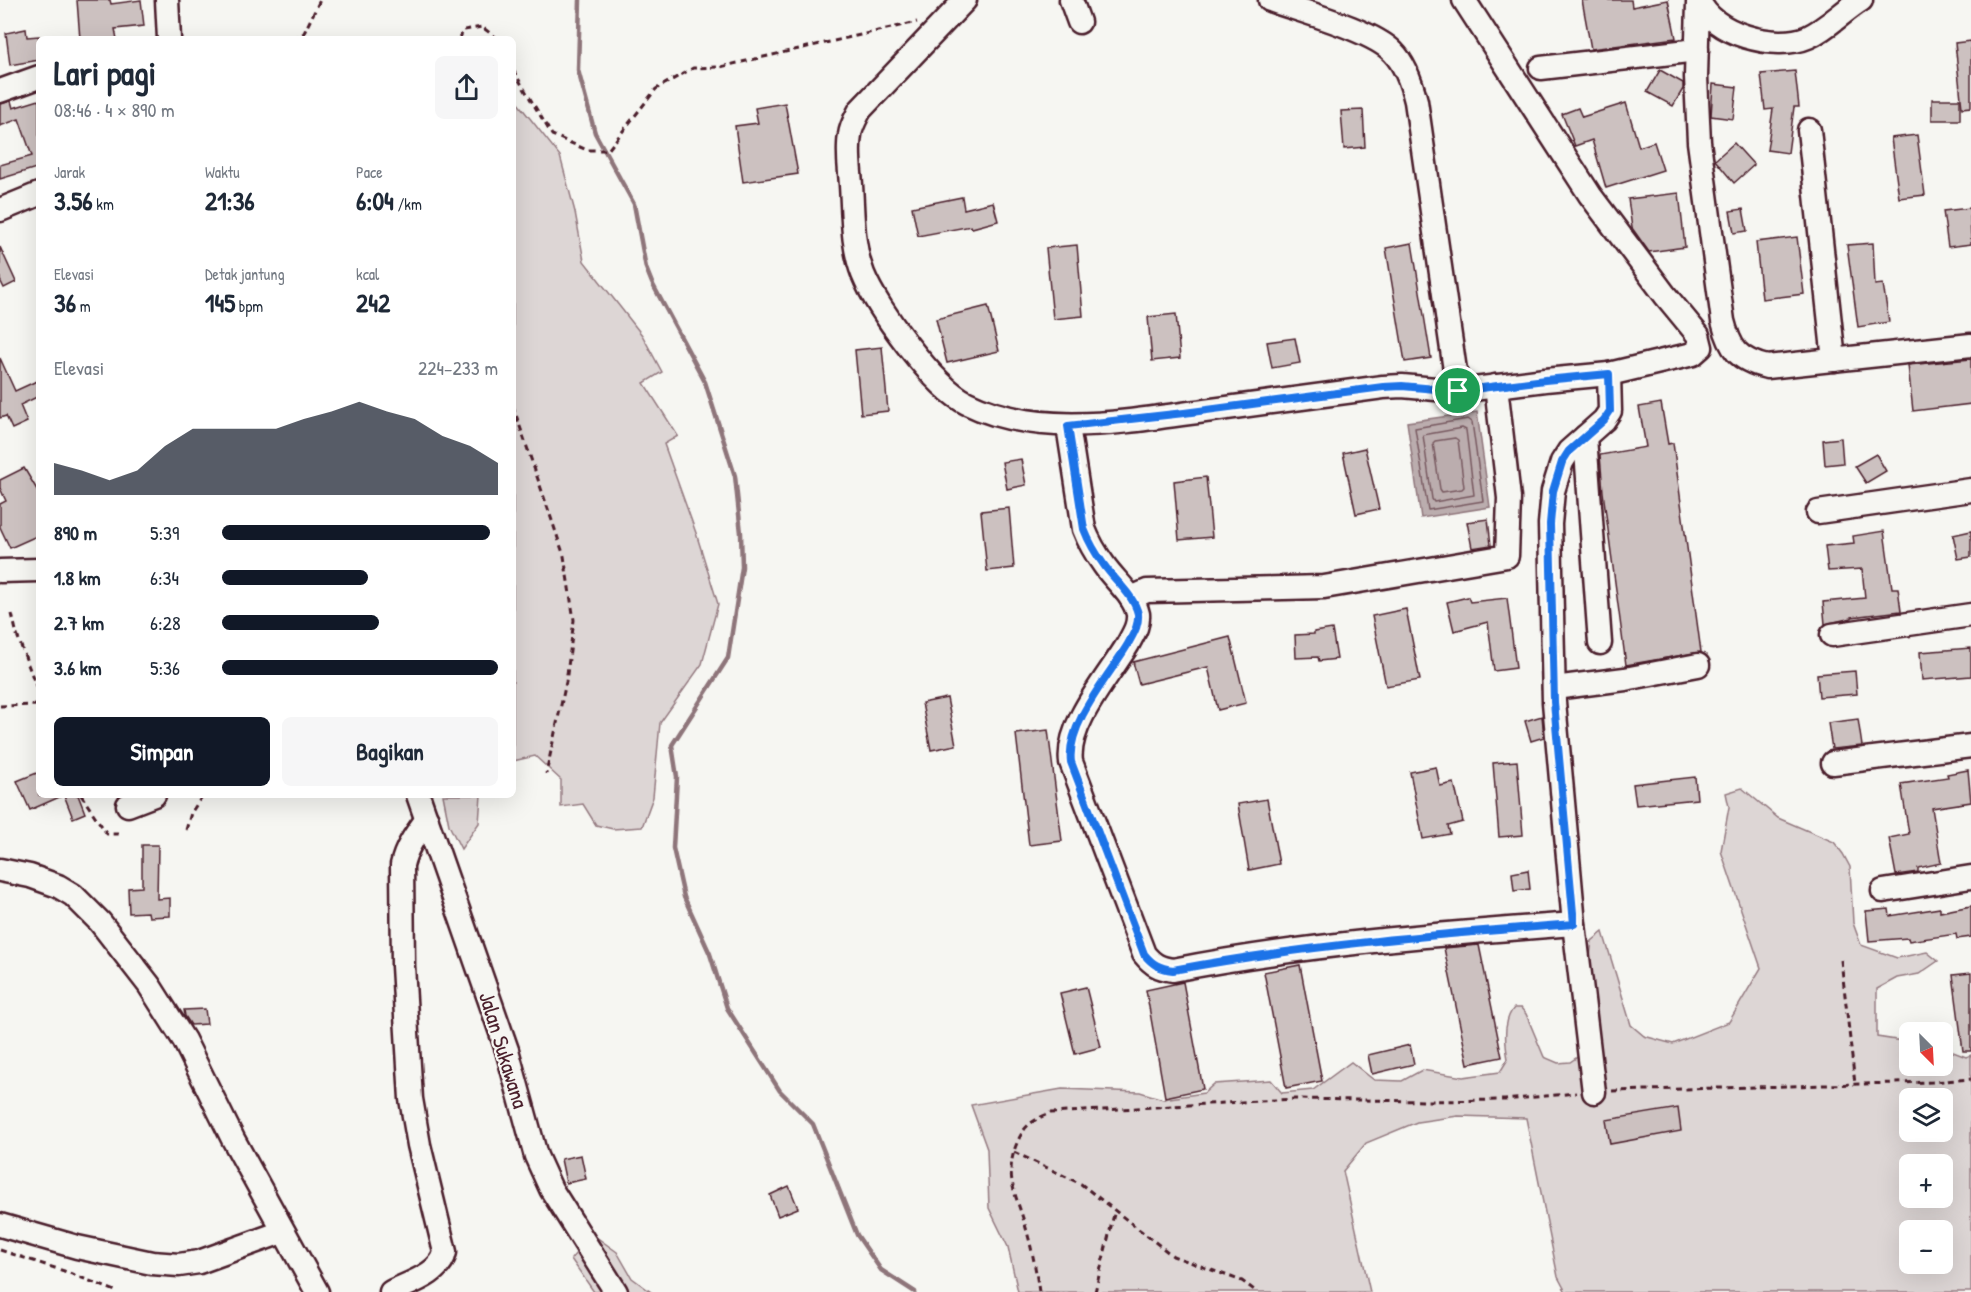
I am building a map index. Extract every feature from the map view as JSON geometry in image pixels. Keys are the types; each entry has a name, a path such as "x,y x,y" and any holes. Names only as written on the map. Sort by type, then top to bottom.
{"street":[{"path":"167,0 169,36"},
{"path":"965,0 860,110 854,123 850,134 849,154 855,244 860,266 884,314 927,368 953,394 966,403 1008,418 1068,426 1393,386 1458,391 1609,374 1694,354 1701,347 1698,335 1590,195 1464,0"},
{"path":"1071,0 1079,22"},
{"path":"1270,0 1377,40 1395,54 1409,79 1416,101 1458,391"},
{"path":"1698,1 1718,23 1733,32 1756,39 1791,42 1807,38 1821,30 1861,0"},
{"path":"1698,1 1698,142 1726,335 1732,347 1747,361 1767,367 1971,345"},
{"path":"1541,68 1697,50"},
{"path":"0,91 36,78"},
{"path":"1809,130 1834,360"},
{"path":"0,210 36,195"},
{"path":"1594,1092 1574,924 1554,688 1551,507 1562,462 1569,451 1604,420 1610,411 1609,374"},
{"path":"1131,598 1147,591 1324,587 1507,556 1509,498 1496,386"},
{"path":"1068,426 1084,529 1104,566 1131,598 1138,623 1136,630 1077,725 1069,750 1075,773 1144,954 1152,963 1161,968 1173,970 1247,956 1377,939 1574,924"},
{"path":"1585,437 1600,643"},
{"path":"1818,512 1971,490"},
{"path":"0,571 36,570"},
{"path":"1832,635 1971,615"},
{"path":"1554,688 1624,679 1698,665"},
{"path":"1833,763 1971,746"},
{"path":"128,805 146,798"},
{"name":"Jalan Sukawana","path":"419,798 507,1050 536,1156 551,1189 616,1292"},
{"path":"392,1292 434,1270 443,1261 445,1252 414,1120 404,996 402,865 412,838 427,819"},
{"path":"0,870 30,876 58,886 73,895 100,922 149,985 184,1040 232,1139 316,1292"},
{"path":"1883,891 1971,877"},
{"path":"0,1225 76,1247 152,1263 179,1265 199,1262 282,1232"}],"path":[{"path":"298,36 304,33 320,0"},
{"path":"516,75 552,135 587,150 608,150 656,89 693,68 720,67 920,21"},
{"path":"461,36 464,30 482,27 494,36"},
{"path":"516,415 564,556 574,620 566,682 546,774"},
{"path":"12,614 17,635 36,686"},
{"path":"0,706 36,705"},
{"path":"83,798 107,834 122,834"},
{"path":"186,830 191,813 201,798"},
{"path":"1841,960 1855,1084"},
{"path":"1039,1292 1027,1230 1010,1175 1011,1161 1023,1129 1050,1113 1294,1099 1505,1100 1594,1092 1971,1079"},
{"path":"1014,1152 1081,1184 1173,1256 1242,1281 1257,1292"},
{"path":"1095,1292 1115,1210"},
{"path":"0,1250 118,1292"}],"shaded area":[{"path":"516,101 560,156 575,212 584,261 642,335 662,372 644,383 678,436 664,444 696,533 718,604 702,664 660,723 653,797 642,827 613,829 596,825 583,804 561,807 561,780 535,756 516,760"},
{"path":"1742,788 1778,818 1834,842 1850,867 1853,923 1861,945 1897,958 1927,952 1938,961 1919,974 1897,978 1877,989 1877,1037 1899,1040 1899,1076 1953,1076 1953,1052 1966,1057 1971,1055 1971,1292 1566,1292 1558,1277 1526,1118 1458,1116 1417,1122 1366,1143 1343,1171 1370,1292 1018,1292 1008,1247 989,1208 987,1149 971,1105 1062,1089 1140,1092 1163,1099 1204,1093 1214,1084 1271,1080 1282,1093 1313,1090 1351,1062 1374,1080 1402,1081 1422,1070 1463,1077 1500,1072 1508,1059 1506,1025 1514,1008 1521,1008 1526,1014 1544,1057 1558,1063 1570,1062 1599,1042 1586,988 1592,941 1603,932 1631,1025 1644,1036 1673,1044 1729,1022 1761,968 1721,851 1729,807 1726,793"},
{"path":"444,798 481,798 479,823 461,849 449,825"},
{"path":"592,1234 617,1252 632,1278 651,1292 594,1292 571,1259"}],"water":[{"path":"1477,412 1490,507 1421,518 1407,422"}],"building":[{"path":"77,0 110,0 111,4 141,0 144,26 115,29 116,36 80,36"},
{"path":"1582,0 1631,0 1632,7 1668,0 1676,38 1591,49"},
{"path":"26,29 27,37 36,36 36,61 10,65 6,33"},
{"path":"1971,41 1971,107 1962,108 1955,43"},
{"path":"1660,70 1683,83 1683,89 1673,106 1647,92"},
{"path":"1795,71 1799,107 1794,107 1788,153 1767,150 1773,109 1765,110 1761,74"},
{"path":"1713,84 1737,87 1733,119 1711,116"},
{"path":"1932,99 1960,99 1960,120 1932,120"},
{"path":"11,101 13,108 36,101 36,168 0,179 0,165 32,156 19,119 0,126 0,104"},
{"path":"785,103 798,174 743,182 735,126 758,123 755,108"},
{"path":"1626,103 1639,147 1654,142 1663,170 1606,188 1592,140 1575,146 1562,114 1578,108 1582,117"},
{"path":"1363,110 1365,147 1344,149 1341,111"},
{"path":"1917,135 1925,195 1899,198 1891,138"},
{"path":"1734,143 1754,165 1734,183 1715,160"},
{"path":"1679,193 1685,247 1649,252 1632,228 1628,199"},
{"path":"962,197 964,209 993,202 998,221 972,228 971,226 918,236 912,207"},
{"path":"1970,208 1971,244 1948,247 1943,211"},
{"path":"1743,209 1747,231 1734,233 1730,211"},
{"path":"1797,237 1804,294 1762,299 1756,242"},
{"path":"1412,243 1431,358 1405,362 1386,248"},
{"path":"1873,243 1875,285 1883,284 1889,322 1858,327 1847,245"},
{"path":"1077,245 1083,316 1053,319 1046,248"},
{"path":"0,247 16,282 4,288 0,280"},
{"path":"988,306 999,351 947,363 936,319"},
{"path":"1176,314 1180,358 1152,361 1148,317"},
{"path":"1295,338 1300,363 1272,368 1267,342"},
{"path":"882,347 888,411 861,414 855,350"},
{"path":"0,358 15,391 36,381 36,397 20,405 27,422 12,429 6,416 0,418"},
{"path":"1971,359 1971,404 1913,411 1908,365"},
{"path":"1661,403 1668,444 1673,443 1701,652 1626,665 1600,455 1646,447 1639,407"},
{"path":"1841,438 1843,463 1825,465 1823,440"},
{"path":"1365,448 1379,509 1356,514 1343,453"},
{"path":"1876,454 1886,471 1866,483 1855,466"},
{"path":"1021,459 1026,485 1007,489 1002,462"},
{"path":"24,468 36,488 36,536 10,548 0,527 0,504 6,501 0,488 0,480"},
{"path":"1206,477 1212,537 1179,540 1174,481"},
{"path":"1009,508 1014,568 987,571 981,511"},
{"path":"1488,519 1491,545 1472,548 1467,522"},
{"path":"1884,531 1892,588 1898,588 1901,611 1852,617 1825,624 1823,602 1865,598 1862,569 1828,571 1825,546 1854,543 1853,536"},
{"path":"1971,531 1971,557 1958,559 1953,535"},
{"path":"1468,597 1470,602 1507,598 1516,668 1494,671 1488,622 1454,631 1447,602"},
{"path":"1406,609 1420,680 1386,686 1372,616"},
{"path":"1332,629 1337,659 1319,661 1318,657 1296,658 1295,635 1314,634 1314,632"},
{"path":"1230,637 1246,703 1218,710 1208,667 1139,684 1133,662"},
{"path":"1971,648 1971,676 1922,680 1920,652"},
{"path":"1855,671 1857,694 1819,697 1817,674"},
{"path":"947,698 956,745 931,750 922,703"},
{"path":"1542,716 1544,737 1531,741 1525,721"},
{"path":"1858,719 1862,746 1832,749 1828,723"},
{"path":"1048,730 1062,841 1029,845 1016,734"},
{"path":"1517,761 1523,835 1499,837 1493,763"},
{"path":"1436,767 1440,786 1454,783 1463,822 1448,826 1450,834 1423,839 1410,772"},
{"path":"1968,770 1971,802 1932,808 1941,863 1918,868 1918,872 1896,875 1889,838 1909,834 1901,784 1948,777 1947,774"},
{"path":"36,773 36,798 57,798 30,810 17,781"},
{"path":"1695,777 1697,799 1636,805 1633,784"},
{"path":"65,798 79,798 85,813 73,818"},
{"path":"1267,799 1279,864 1249,870 1238,804"},
{"path":"142,845 158,845 157,899 170,898 170,916 149,917 148,912 129,913 128,888 142,887"},
{"path":"1528,870 1530,889 1514,891 1512,873"},
{"path":"1971,906 1971,937 1957,939 1956,934 1909,941 1908,938 1869,941 1866,911 1889,909 1890,916 1940,908 1940,912"},
{"path":"1479,945 1502,1057 1468,1064 1444,948"},
{"path":"1300,965 1322,1081 1286,1088 1264,972"},
{"path":"1971,973 1971,1051 1963,1051 1953,975"},
{"path":"1183,982 1203,1089 1165,1097 1146,990"},
{"path":"1086,987 1101,1047 1075,1054 1060,993"},
{"path":"205,1009 207,1024 191,1025 184,1010"},
{"path":"1410,1045 1414,1064 1372,1074 1368,1055"},
{"path":"1678,1108 1681,1131 1610,1144 1606,1120"},
{"path":"581,1155 586,1179 566,1183 561,1159"},
{"path":"789,1186 798,1208 778,1216 770,1195"}],"waterway":[{"path":"580,0 578,70 595,133 634,204 646,268 705,382 735,476 742,567 728,658 672,745 677,777 673,848 684,897 710,954 727,1008 780,1091 813,1124 857,1235 881,1270 915,1292"}],"route":[{"path":"1609,374 1611,404 1608,416 1569,451 1562,462 1553,491 1551,507 1554,702 1574,924 1377,939 1247,956 1173,970 1161,968 1152,963 1144,954 1071,762 1069,750 1077,725 1136,630 1138,623 1131,598 1104,566 1084,529 1068,426 1393,386 1458,391 1609,374"}]}
